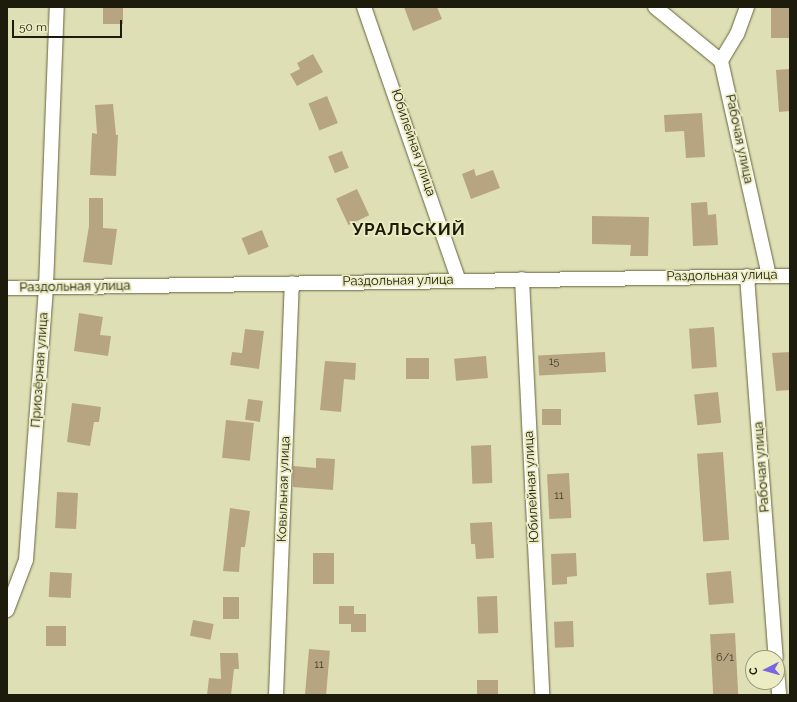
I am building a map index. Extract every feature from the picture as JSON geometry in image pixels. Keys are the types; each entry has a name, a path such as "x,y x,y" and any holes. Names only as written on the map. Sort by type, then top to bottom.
{"street":[{"name":"Приозёрная улица","path":"7,610 26,560 46,287 57,7"},
{"name":"Юбилейная улица","path":"364,7 458,280"},
{"path":"655,7 721,61 737,34 747,7"},
{"name":"Рабочая улица","path":"721,61 769,276"},
{"name":"Рабочая улица","path":"747,276 775,650"},
{"name":"Раздольная улица","path":"7,288 790,276"},
{"name":"Юбилейная улица","path":"522,279 542,695"},
{"name":"Ковыльная улица","path":"276,695 292,283"}],"building":[{"path":"103,7 123,7 123,24 103,24"},
{"path":"404,7 437,7 442,19 413,31"},
{"path":"771,7 790,7 790,38 771,38"},
{"path":"313,54 323,72 297,86 290,74 300,69 297,63"},
{"path":"790,69 790,111 779,112 776,70"},
{"path":"327,96 338,123 319,130 308,103"},
{"path":"113,104 116,135 118,135 116,176 90,175 92,133 97,134 95,105"},
{"path":"702,113 705,157 686,158 684,131 665,132 664,115"},
{"path":"342,151 349,168 335,173 328,157"},
{"path":"474,169 476,176 493,170 500,188 471,199 462,174"},
{"path":"357,189 369,215 348,225 336,199"},
{"path":"89,198 103,198 103,228 117,229 112,265 83,262 89,226"},
{"path":"707,202 708,215 716,214 718,245 693,246 691,203"},
{"path":"592,216 649,217 648,256 630,256 631,245 592,244"},
{"path":"262,230 269,247 248,255 242,238"},
{"path":"79,313 103,317 100,335 111,336 108,356 74,351"},
{"path":"714,327 717,367 692,369 689,329"},
{"path":"245,329 264,331 259,369 230,365 232,352 242,353"},
{"path":"605,352 606,372 539,375 538,356"},
{"path":"790,352 790,390 776,391 772,353"},
{"path":"486,356 488,378 456,381 454,359"},
{"path":"406,358 429,358 429,379 406,379"},
{"path":"325,361 356,363 355,380 344,379 341,412 320,410"},
{"path":"718,392 721,423 697,425 694,395"},
{"path":"248,399 263,401 260,422 245,420"},
{"path":"72,403 101,407 99,422 94,422 90,446 67,442"},
{"path":"542,409 561,409 561,425 542,425"},
{"path":"226,420 254,423 250,461 222,458"},
{"path":"491,445 492,483 472,484 471,446"},
{"path":"723,452 729,540 703,542 697,454"},
{"path":"316,458 335,459 333,490 293,487 293,466 316,468"},
{"path":"569,473 571,518 549,519 547,474"},
{"path":"57,492 78,493 76,529 55,528"},
{"path":"230,508 250,511 245,547 241,547 239,572 223,571"},
{"path":"492,522 494,558 476,559 475,544 471,544 470,523"},
{"path":"313,553 334,553 334,584 313,584"},
{"path":"576,553 577,576 567,577 567,584 552,585 551,554"},
{"path":"731,571 734,603 709,605 706,573"},
{"path":"50,572 72,573 71,598 49,597"},
{"path":"497,596 498,633 478,634 477,597"},
{"path":"223,597 239,597 239,619 223,619"},
{"path":"339,606 354,606 354,614 366,614 366,632 351,632 351,624 339,624"},
{"path":"193,620 214,624 211,640 190,636"},
{"path":"573,621 574,647 555,648 554,622"},
{"path":"46,626 66,626 66,646 46,646"},
{"path":"735,633 738,695 713,695 710,634"},
{"path":"309,649 330,651 326,695 305,695"},
{"path":"220,653 238,653 239,669 234,669 231,695 207,695 209,678 221,679"},
{"path":"477,680 498,680 498,695 477,695"}],"district":[{"name":"УРАЛЬСКИЙ","path":"409,230"}]}
